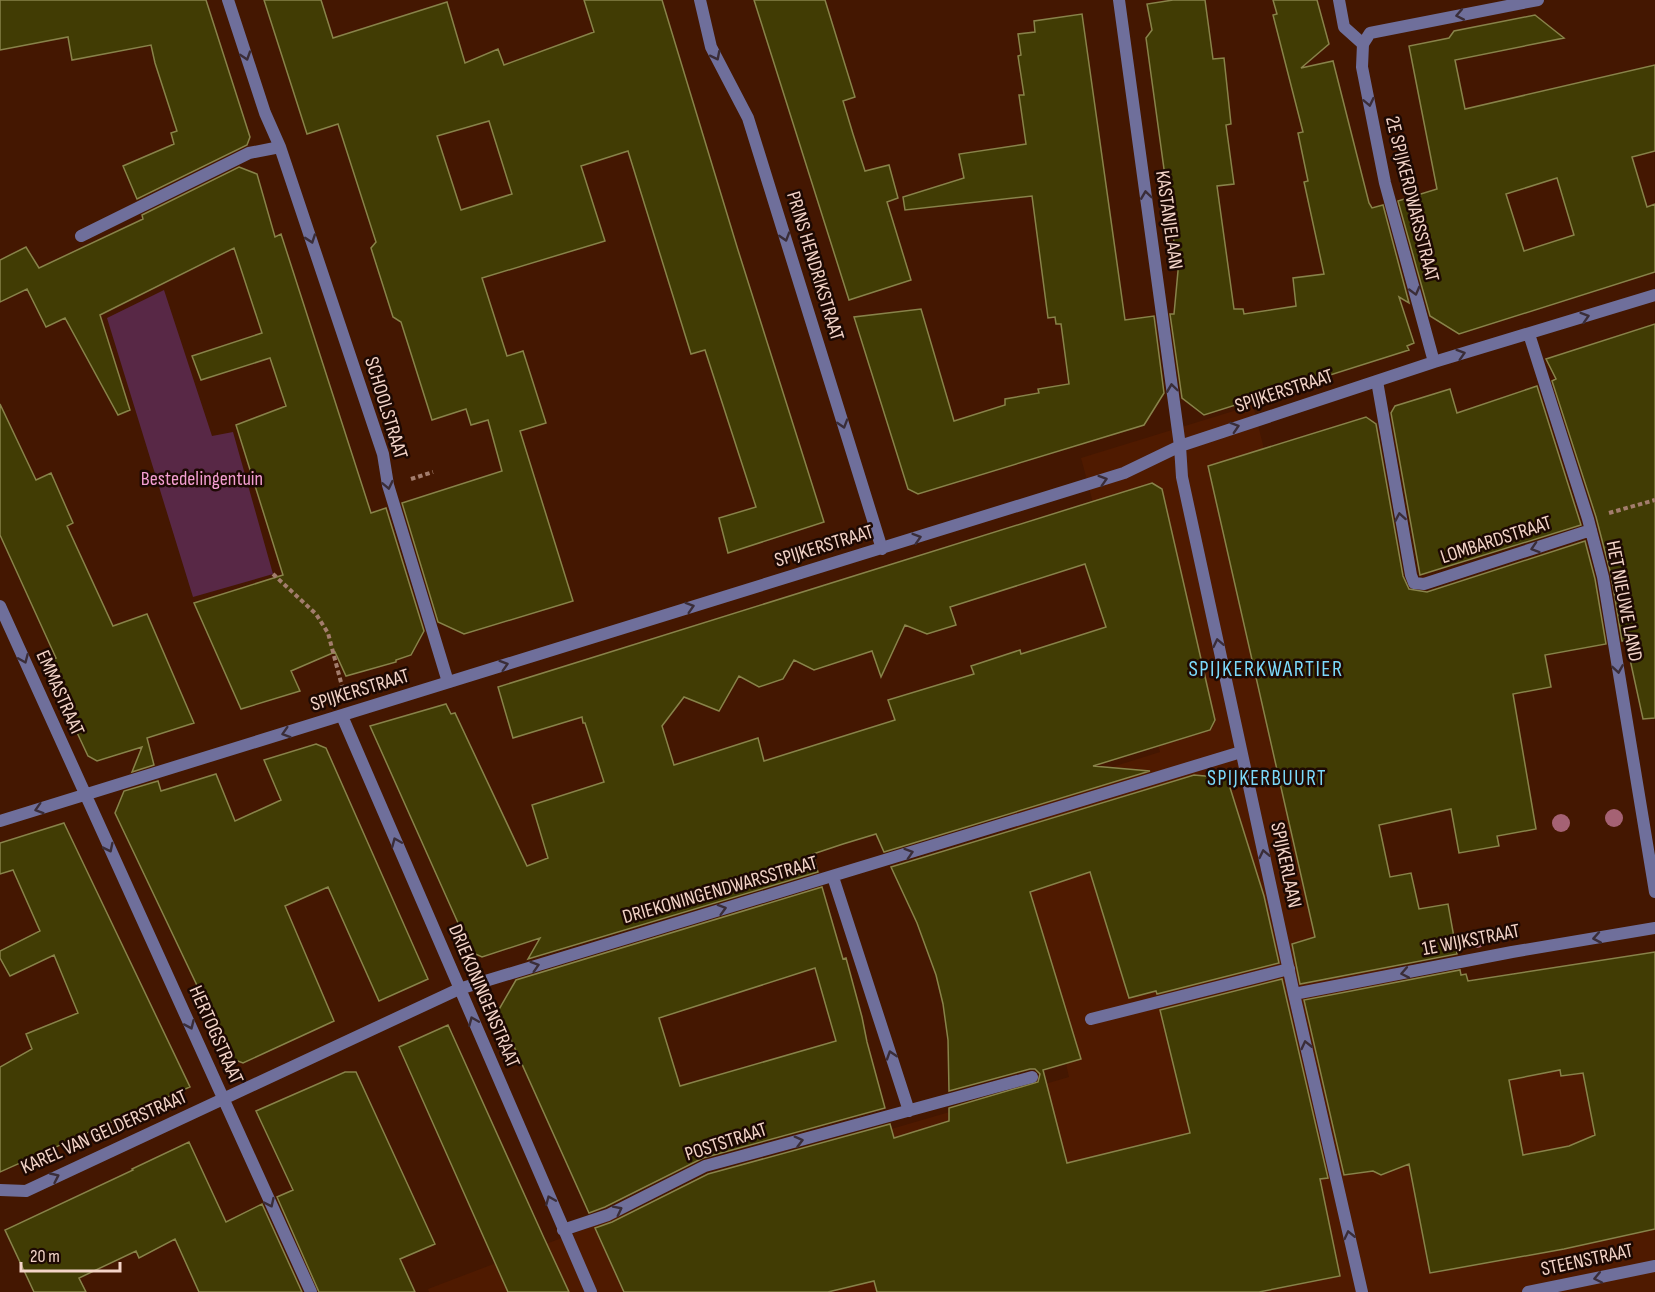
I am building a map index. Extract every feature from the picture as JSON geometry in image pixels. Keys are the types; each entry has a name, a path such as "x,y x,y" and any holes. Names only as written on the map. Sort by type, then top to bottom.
{"street":[{"name":"SCHOOLSTRAAT","path":"228,0 265,114 280,147 383,454 387,485 448,682"},
{"name":"PRINS HENDRIKSTRAAT","path":"700,0 711,47 748,118 882,549"},
{"name":"KASTANJELAAN","path":"1119,0 1180,446"},
{"path":"1339,0 1344,27 1363,44 1370,33 1538,0"},
{"name":"2E SPIJKERDWARSSTRAAT","path":"1363,44 1362,67 1385,183 1434,362"},
{"path":"81,236 249,153 280,147"},
{"name":"SPIJKERSTRAAT","path":"0,821 1124,473 1180,446 1434,362 1655,295"},
{"path":"1529,334 1589,524"},
{"name":"LOMBARDSTRAAT","path":"1377,381 1414,583 1424,584 1589,524"},
{"name":"SPIJKERLAAN","path":"1180,446 1182,477 1241,752 1362,1292"},
{"name":"HET NIEUWE LAND","path":"1589,524 1603,577 1655,892"},
{"name":"EMMASTRAAT","path":"0,606 84,795"},
{"name":"DRIEKONINGENSTRAAT","path":"346,714 459,989 591,1292"},
{"name":"DRIEKONINGENDWARSSTRAAT","path":"223,1100 459,989 1241,752"},
{"name":"HERTOGSTRAAT","path":"84,795 140,911 311,1292"},
{"path":"833,877 909,1111"},
{"name":"1E WIJKSTRAAT","path":"1294,994 1512,952 1655,928"},
{"path":"1091,1019 1289,969"},
{"name":"POSTSTRAAT","path":"563,1230 609,1215 705,1166 1032,1077"},
{"name":"KAREL VAN GELDERSTRAAT","path":"0,1190 26,1191 223,1100"},
{"name":"STEENSTRAAT","path":"1528,1292 1655,1266"}],"path":[{"path":"1589,524 1655,500"},
{"path":"273,574 315,614 328,633 346,714"}],"shaded area":[{"path":"1253,405 1425,1090 1655,1047 1655,1292 429,1292 428,1289 703,1184 1069,1077 1007,800 1160,752 1081,458"}],"green space":[{"name":"Bestedelingentuin","path":"164,290 212,436 233,432 273,574 193,597 107,318"}],"building":[{"path":"0,0 206,0 250,137 247,145 137,199 123,166 174,144 171,133 177,131 151,45 72,60 68,37 0,50"},
{"path":"264,0 321,0 333,38 447,2 465,63 498,49 504,65 594,32 584,0 662,0 824,522 728,553 719,518 756,507 705,350 691,354 628,151 581,166 605,241 482,278 507,356 523,351 546,423 520,431 573,601 464,634 438,622 402,503 502,471 488,420 471,425 466,409 432,420 401,322 393,317 371,248 376,242 338,124 307,134","holes":["489,121 512,194 461,210 437,136"]},
{"path":"754,0 825,0 855,97 843,101 865,171 889,165 898,198 887,202 911,280 849,300"},
{"path":"1173,0 1205,0 1213,59 1224,58 1231,124 1226,125 1234,184 1217,186 1234,309 1243,309 1244,314 1296,306 1293,278 1324,274 1304,182 1308,181 1298,133 1303,132 1273,15 1277,14 1273,0 1317,0 1329,44 1301,68 1333,61 1369,203 1372,208 1383,205 1409,303 1399,297 1414,343 1407,346 1409,350 1204,415 1182,398 1170,314 1174,314 1178,271 1146,38 1152,30 1147,4"},
{"path":"1082,14 1125,320 1154,316 1164,393 1144,425 918,494 908,489 854,317 921,309 954,421 1005,405 1005,399 1039,393 1038,389 1069,384 1061,324 1056,324 1055,317 1048,318 1032,196 905,210 903,197 964,178 959,154 1026,144 1019,95 1024,95 1018,56 1021,55 1018,34 1035,32 1034,21"},
{"path":"1535,15 1564,38 1455,60 1465,109 1655,65 1655,151 1632,157 1647,207 1655,204 1655,272 1459,334 1430,316 1398,201 1437,189 1409,46 1449,38 1454,31","holes":["1557,178 1574,235 1524,251 1506,194"]},
{"path":"239,167 257,174 275,237 281,234 371,513 386,508 424,631 411,655 396,660 396,662 346,676 335,652 291,671 300,691 241,709 194,603 283,575 236,425 286,406 270,358 201,380 192,356 262,333 234,248 100,315 130,410 118,415 65,318 46,327 27,289 0,302 0,260 26,247 39,268 143,219 142,215"},
{"path":"1655,324 1655,718 1643,719 1626,641 1622,641 1611,575 1596,517 1552,381 1556,379 1546,359"},
{"path":"1537,386 1581,525 1420,575 1391,413 1395,406 1450,389 1457,413"},
{"path":"0,404 36,480 51,473 73,523 67,526 113,626 147,614 194,723 147,738 154,765 132,772 142,747 97,761 88,756 44,662 56,658 0,535"},
{"path":"1366,417 1376,424 1403,576 1409,589 1427,592 1585,541 1595,579 1606,644 1545,655 1551,687 1513,694 1536,829 1497,836 1499,846 1459,853 1451,809 1379,825 1390,877 1411,873 1419,909 1448,904 1457,954 1300,984 1292,944 1315,937 1208,466"},
{"path":"1152,483 1162,489 1215,720 1210,730 1093,766 1150,771 884,852 876,834 813,854 818,872 528,959 540,938 482,957 471,952 370,726 446,704 451,714 455,713 527,866 548,858 532,805 604,782 582,717 513,738 498,687","holes":["1085,564 1106,627 1021,654 1020,650 971,666 974,674 888,700 895,720 764,761 758,738 674,765 662,726 684,697 719,711 739,676 759,687 783,679 794,660 814,670 872,651 881,677 905,625 927,634 956,625 950,607"]},
{"path":"316,744 326,748 428,979 379,1001 328,887 285,906 334,1021 243,1063 232,1059 115,813 124,791 158,781 161,791 216,774 235,821 281,800 264,760"},
{"path":"1194,775 1227,778 1264,896 1279,963 1157,994 1156,991 1129,998 1090,872 1030,892 1081,1059 1043,1070 1067,1163 1190,1133 1160,1010 1282,979 1328,1178 1320,1179 1340,1276 1259,1292 877,1292 874,1281 828,1292 624,1292 595,1228 612,1222 708,1174 890,1124 894,1138 949,1121 949,1108 1038,1082 1040,1074 1035,1069 1030,1069 949,1091 948,1040 936,975 917,923 891,867"},
{"path":"64,823 190,1087 0,1172 0,1067 32,1049 26,1034 78,1013 54,955 10,976 0,958 0,951 40,931 13,870 0,874 0,843"},
{"path":"822,887 843,959 846,958 885,1108 703,1158 589,1213 498,1011 516,980","holes":["815,968 836,1041 680,1086 659,1018"]},
{"path":"1655,952 1655,1229 1564,1249 1430,1273 1409,1164 1381,1175 1373,1171 1344,1175 1304,1000 1460,970 1461,975 1466,974 1468,981","holes":["1560,1070 1561,1076 1583,1073 1595,1135 1569,1146 1523,1155 1509,1080"]},
{"path":"448,1025 569,1292 508,1292 399,1047"},
{"path":"345,1072 356,1072 435,1244 400,1259 415,1292 319,1292 277,1197 293,1190 256,1111"},
{"path":"189,1142 226,1222 262,1204 302,1292 199,1292 175,1239 139,1258 136,1251 79,1278 86,1292 34,1292 5,1230"}],"district":[{"name":"SPIJKERKWARTIER","path":"1266,669"},
{"name":"SPIJKERBUURT","path":"1267,778"}]}
